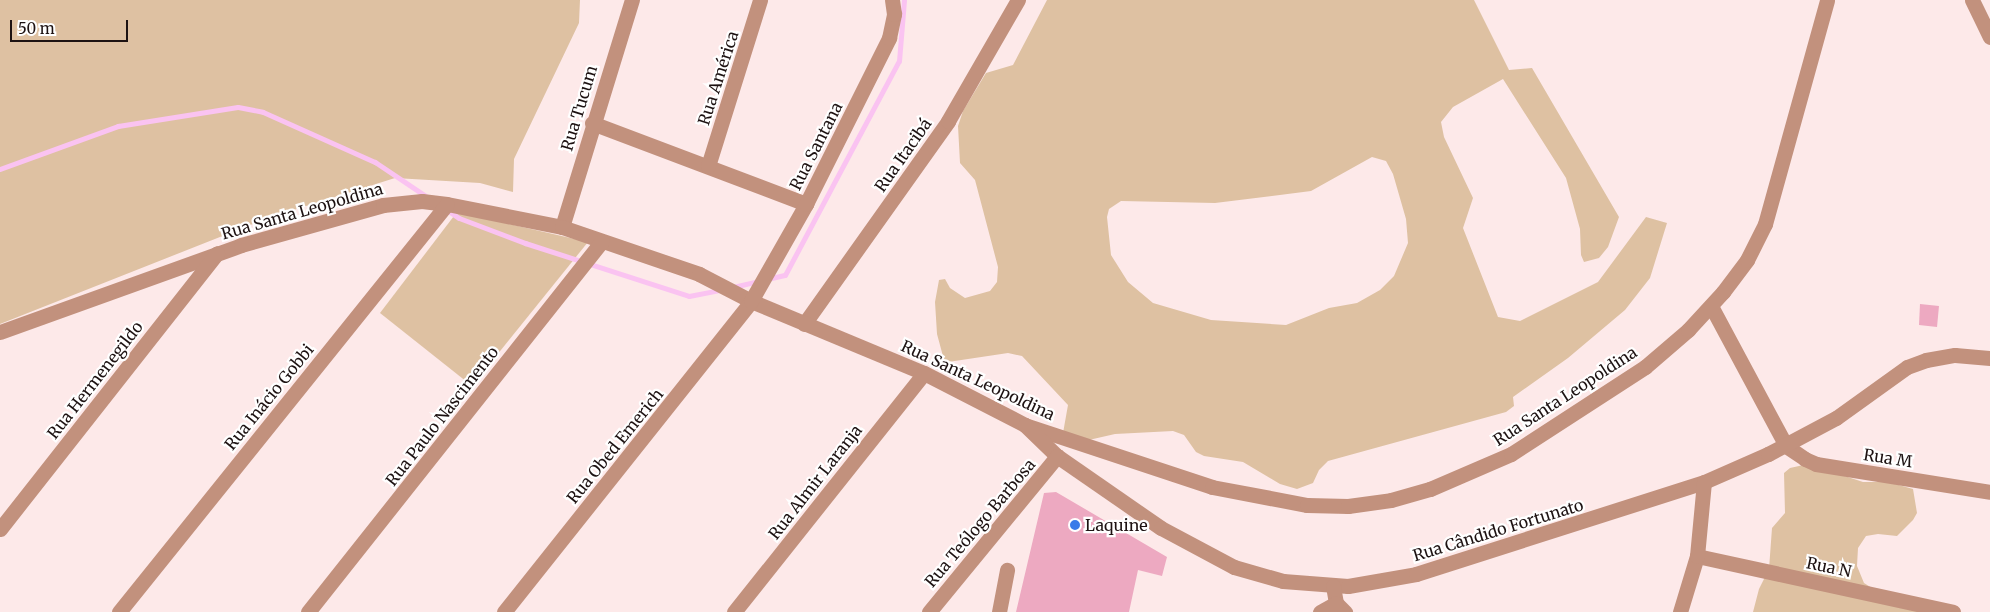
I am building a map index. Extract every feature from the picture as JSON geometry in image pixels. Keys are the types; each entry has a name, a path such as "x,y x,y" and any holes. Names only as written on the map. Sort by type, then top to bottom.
{"street":[{"name":"Rua Tucum","path":"562,227 592,123 632,0"},
{"name":"Rua América","path":"708,166 760,0"},
{"name":"Rua Santana","path":"751,301 806,204 889,38 894,14 892,0"},
{"name":"Rua Itacibá","path":"804,324 948,121 1018,0"},
{"name":"Rua Santa Leopoldina","path":"0,332 217,253 383,204 422,201 447,204 562,227 699,274 751,301 924,373 1025,425 1212,488 1307,505 1348,506 1391,500 1430,489 1511,454 1645,367 1711,306 1747,260 1765,224 1827,0"},
{"path":"1972,0 1990,37"},
{"path":"592,123 806,204"},
{"name":"Rua Inácio Gobbi","path":"119,612 447,204"},
{"name":"Rua Paulo Nascimento","path":"308,612 602,241"},
{"name":"Rua Hermenegildo","path":"0,529 217,253"},
{"name":"Rua Obed Emerich","path":"504,612 751,301"},
{"path":"1711,306 1786,446"},
{"name":"Rua Cândido Fortunato","path":"1025,425 1058,456 1161,528 1234,567 1283,581 1333,586 1379,583 1416,574 1704,482 1786,446 1836,418 1907,367 1926,360 1955,355 1990,358"},
{"name":"Rua Almir Laranja","path":"734,612 924,373"},
{"name":"Rua M","path":"1786,446 1816,464 1990,492"},
{"name":"Rua Teólogo Barbosa","path":"929,612 1058,456"},
{"path":"1680,612 1697,556 1704,482"},
{"name":"Rua N","path":"1697,556 1953,612"},
{"path":"999,612 1007,570"},
{"path":"1320,612 1340,608 1333,586"}],"shaded area":[{"path":"0,0 580,0 579,23 514,159 513,192 480,183 395,178 268,218 0,324"},
{"path":"1047,0 1474,0 1509,70 1532,68 1619,217 1608,247 1599,258 1584,262 1581,255 1580,229 1566,178 1503,79 1453,107 1441,122 1444,137 1473,198 1463,228 1498,317 1520,321 1598,282 1646,217 1667,223 1650,278 1625,310 1568,358 1513,397 1514,406 1506,412 1328,461 1319,470 1313,483 1297,489 1280,484 1243,462 1204,456 1196,452 1184,435 1173,431 1115,434 1080,442 1063,433 1068,405 1022,356 1008,353 948,362 944,360 937,334 935,302 939,280 945,279 950,288 965,298 990,291 997,282 998,267 975,180 960,163 958,126 963,111 986,73 1013,65","holes":["1372,157 1386,161 1393,174 1406,219 1408,243 1394,276 1380,290 1357,303 1329,308 1286,325 1211,320 1153,303 1128,282 1111,255 1107,217 1109,209 1121,201 1215,203 1311,191"]},
{"path":"457,212 588,242 472,386 380,313"},
{"path":"1808,464 1863,482 1888,482 1913,489 1917,513 1913,520 1897,536 1878,534 1866,536 1858,548 1857,566 1864,583 1888,598 1936,612 1753,612 1759,589 1769,569 1772,528 1785,513 1784,473 1790,468"}],"building":[{"path":"1920,304 1939,306 1937,327 1919,325"},
{"name":"Laquine","path":"1056,492 1167,557 1162,576 1138,570 1129,612 1016,612 1044,493"}],"waterway":[{"path":"767,279 785,275 899,61 904,0"},
{"path":"0,169 118,126 238,107 263,112 375,162 427,197"},
{"path":"447,210 459,218 525,243 689,296 720,290"},
{"path":"733,287 759,281"}],"place":[{"name":"Laquine","path":"1075,525"}]}
